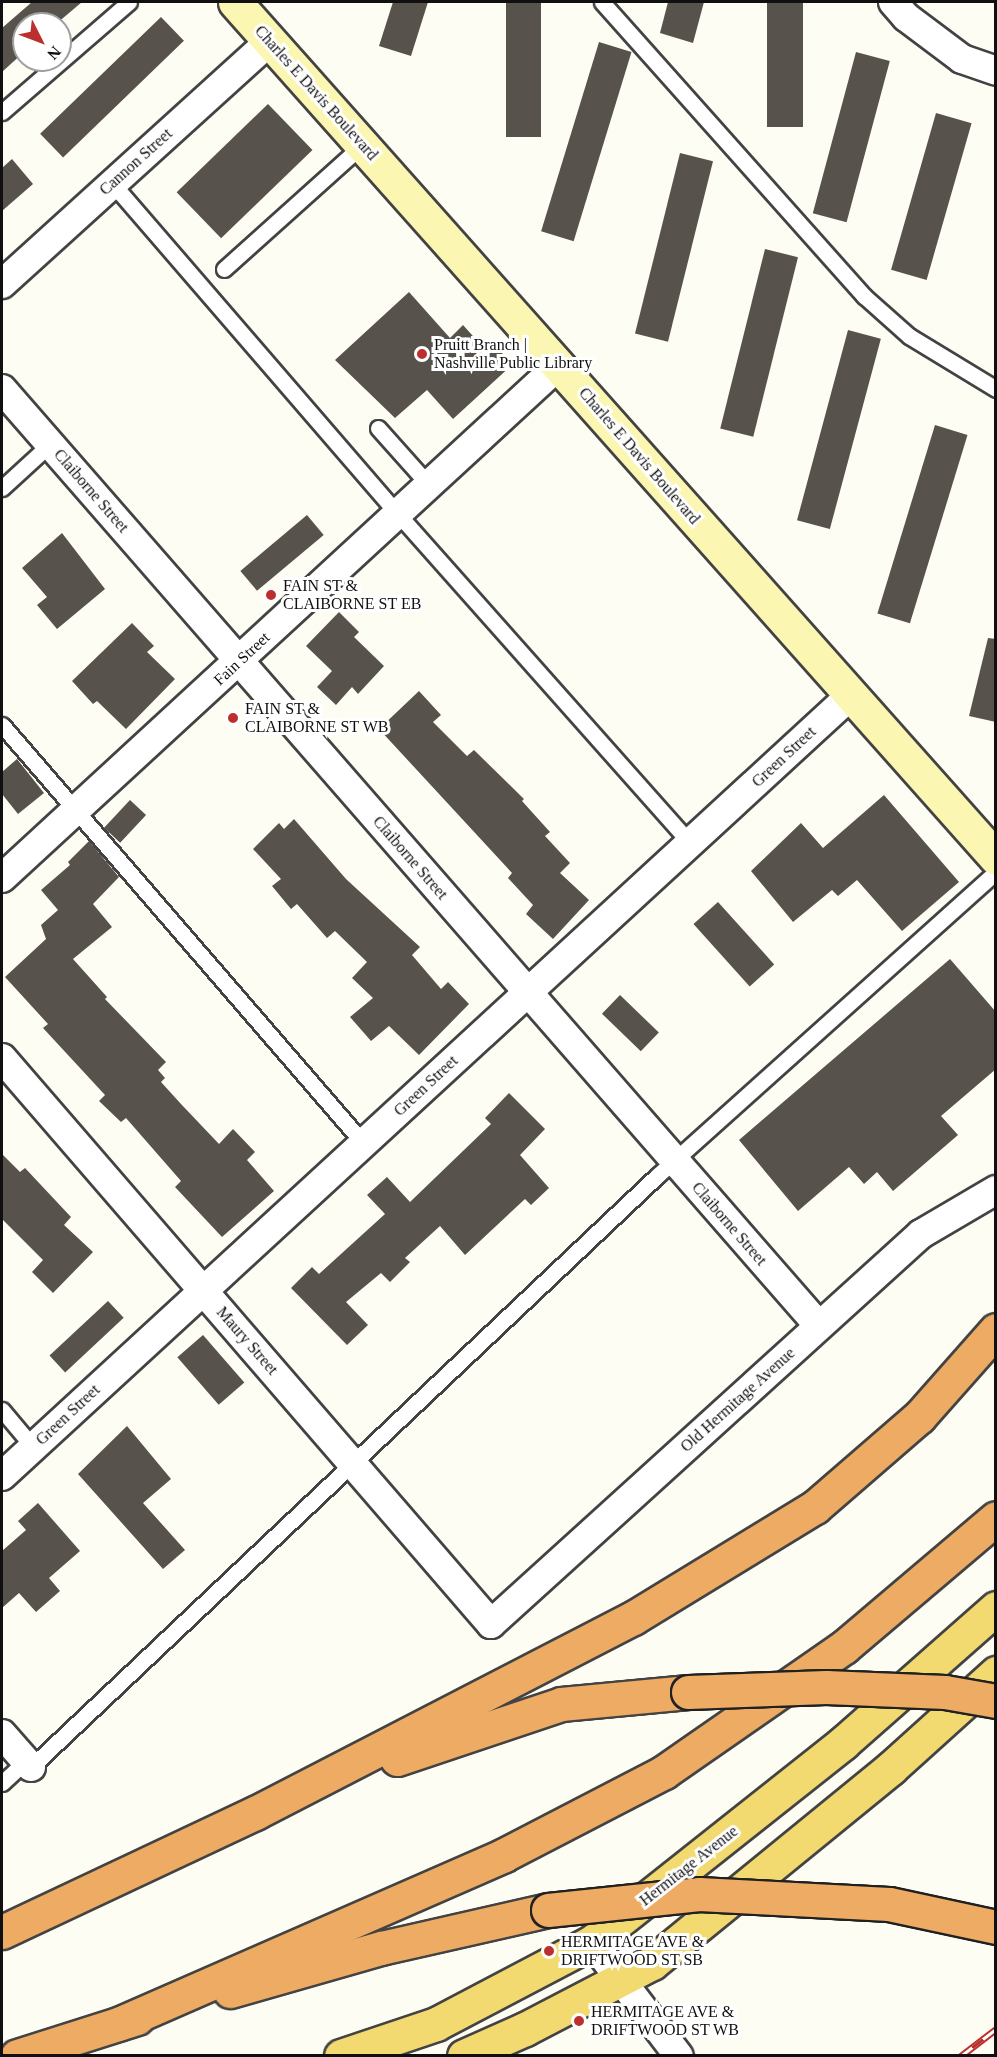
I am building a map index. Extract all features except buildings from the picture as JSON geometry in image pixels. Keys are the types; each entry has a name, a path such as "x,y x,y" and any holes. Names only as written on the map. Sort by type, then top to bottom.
{"highway":[{"path":"2,1932 255,1813 633,1618 815,1507 919,1417 996,1330"},
{"path":"118,2024 504,1855 664,1772 844,1647 996,1518"},
{"path":"255,1813 427,1748 561,1704 688,1692 826,1687 945,1692 996,1701"},
{"path":"17,2055 381,1948 548,1910 699,1894 889,1904 996,1927"}],"main road":[{"name":"Hermitage Avenue","path":"340,2055 436,2024 592,1942 843,1743 996,1608"},
{"path":"464,2055 652,1963 783,1859 996,1673"}],"street":[{"name":"Charles E Davis Boulevard","path":"235,2 996,858"},
{"path":"893,2 906,17 962,59 996,71"},
{"name":"Cannon Street","path":"2,284 270,41"},
{"name":"Fain Street","path":"2,878 240,662 559,365"},
{"name":"Claiborne Street","path":"2,389 819,1326"},
{"name":"Green Street","path":"2,1476 850,696"},
{"name":"Maury Street","path":"2,1058 491,1624"},
{"name":"Old Hermitage Avenue","path":"491,1624 921,1234 996,1190"},
{"path":"2,1734 28,1764"},
{"path":"592,1942 623,1979 679,2055"}],"lane":[{"path":"2,112 129,2"},
{"path":"602,2 864,296 909,336 996,389"},
{"path":"224,269 362,145"},
{"path":"112,183 398,514 690,843"},
{"path":"378,428 429,485"},
{"path":"2,488 50,444"},
{"path":"2,725 364,1144"},
{"path":"2,1783 28,1764 674,1161 996,872"},
{"path":"2,1410 33,1447"}],"railway":[{"path":"961,2056 996,2029"}],"place":[{"name":"Pruitt Branch | Nashville Public Library","path":"422,354"},
{"name":"FAIN ST & CLAIBORNE ST EB","path":"271,595"},
{"name":"FAIN ST & CLAIBORNE ST WB","path":"233,718"},
{"name":"HERMITAGE AVE & DRIFTWOOD ST SB","path":"549,1951"},
{"name":"HERMITAGE AVE & DRIFTWOOD ST WB","path":"579,2021"}]}
